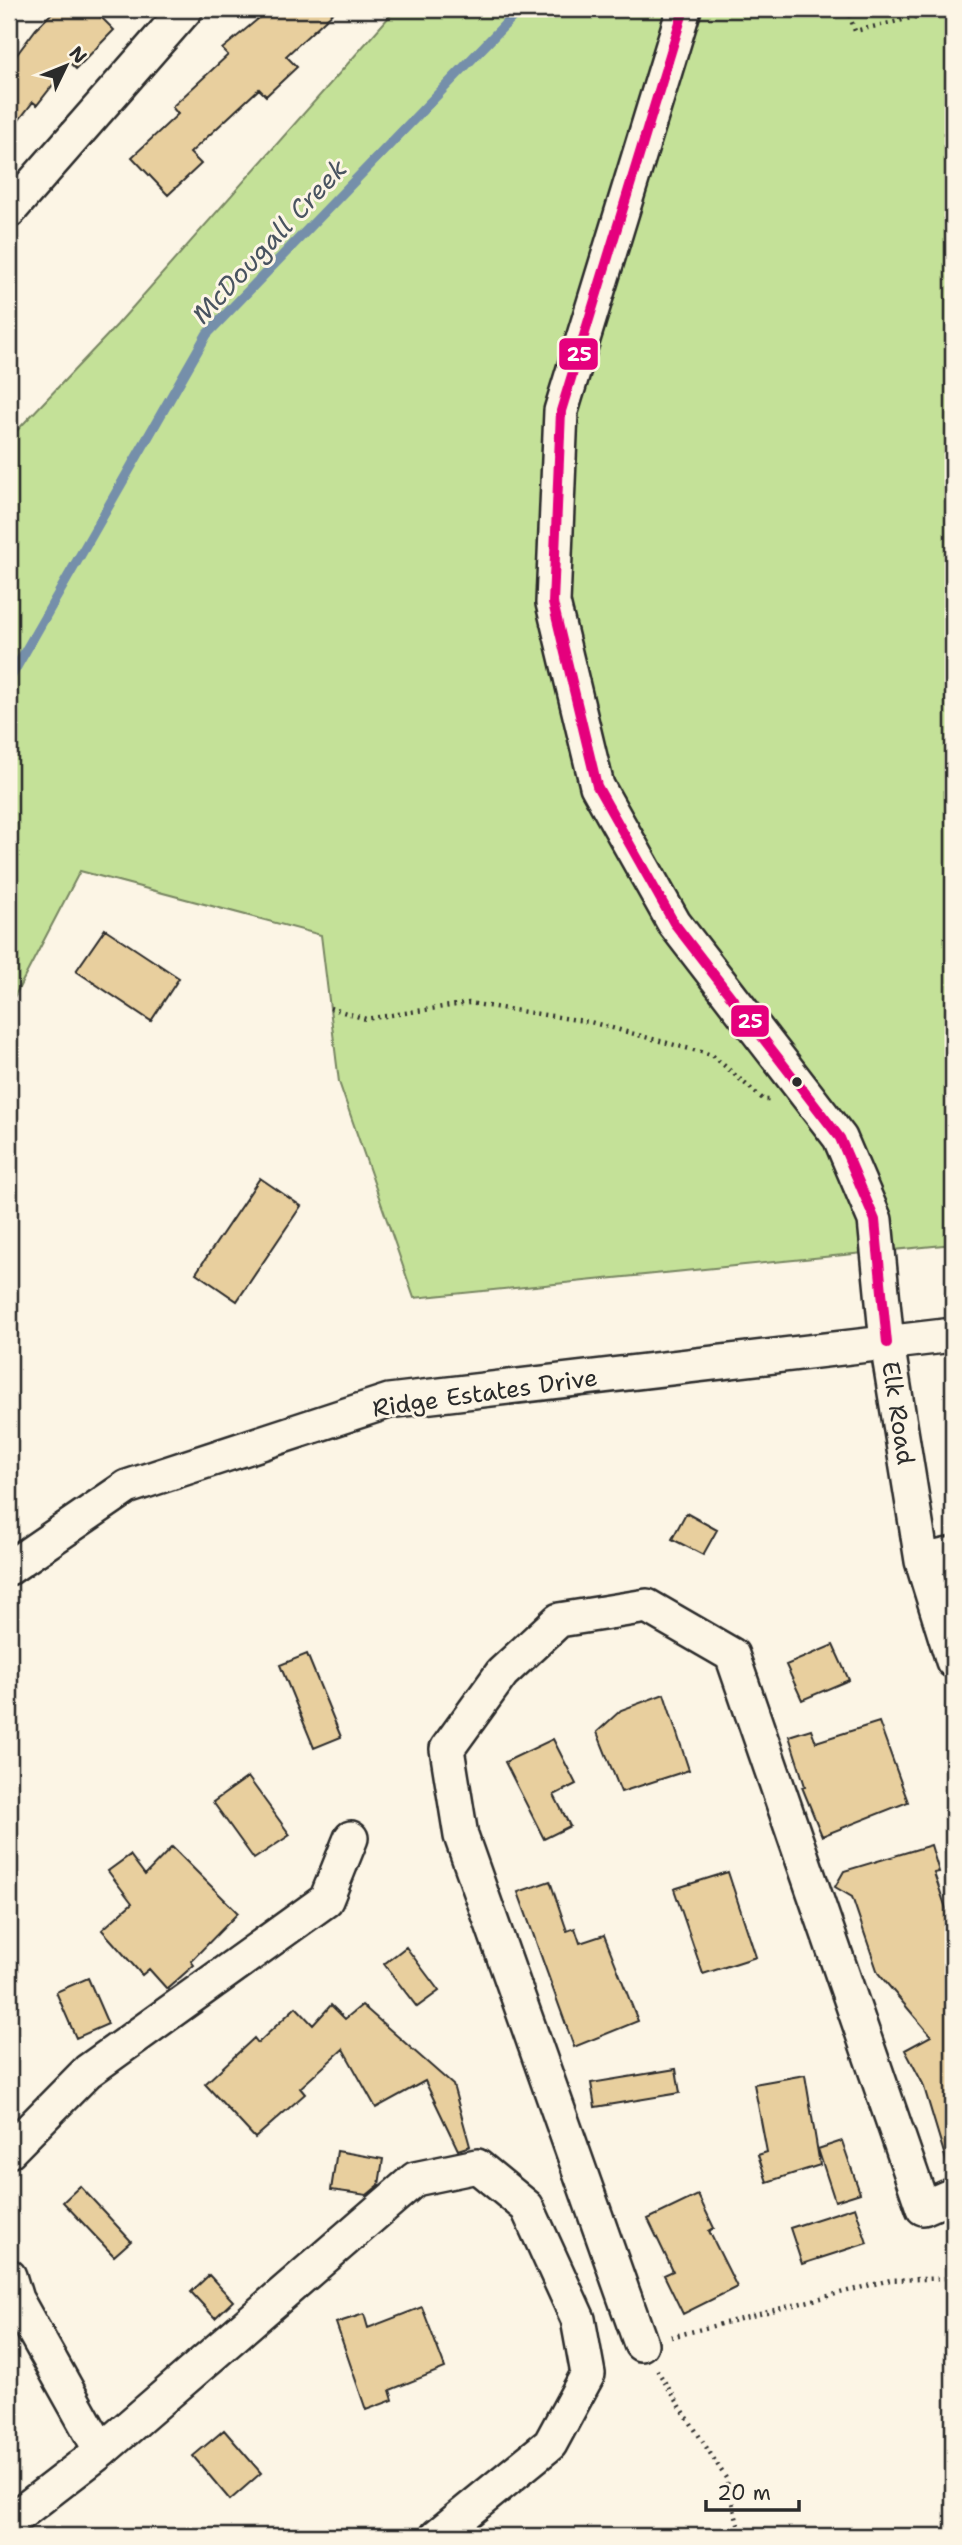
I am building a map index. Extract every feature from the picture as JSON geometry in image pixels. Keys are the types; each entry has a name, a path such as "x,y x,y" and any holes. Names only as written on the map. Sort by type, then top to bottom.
{"street":[{"path":"9,211 186,9"},
{"name":"Elk Road","path":"684,9 561,411 553,603 597,786 674,923 840,1138 876,1220 887,1343 922,1562 953,1661"},
{"name":"Ridge Estates Drive","path":"9,1568 127,1487 389,1401 953,1335"},
{"path":"922,1562 953,1554"},
{"path":"641,2344 461,1836 447,1749 502,1674 559,1620 647,1606 732,1656 923,2208 953,2195"},
{"path":"9,2151 88,2071 326,1900 351,1838"},
{"path":"9,2522 101,2451 415,2179 477,2166 527,2207 578,2319 588,2374 550,2444 438,2536"},
{"path":"9,2276 16,2299 101,2451"}],"path":[{"path":"847,9 855,31 950,9"},
{"path":"330,1008 366,1019 469,1003 590,1021 712,1055 764,1100 812,1101"},
{"path":"741,2536 726,2478 641,2344 890,2280 953,2278"}],"green space":[{"path":"396,9 953,9 953,1244 414,1298 339,1082 321,935 80,871 9,1007 9,439 117,325"}],"building":[{"path":"56,9 93,9 114,30 76,69 70,63 37,105 33,102 9,133 9,65 36,29"},
{"path":"270,9 337,9 286,56 297,67 266,96 259,89 190,153 201,164 168,195 132,157 178,114 172,107 228,55 222,49"},
{"path":"105,929 179,978 151,1021 76,971"},
{"path":"260,1178 301,1206 237,1301 196,1273"},
{"path":"686,1513 717,1530 703,1555 672,1539"},
{"path":"833,1645 849,1680 802,1700 786,1665"},
{"path":"307,1654 341,1737 314,1748 280,1665"},
{"path":"664,1694 689,1770 621,1792 597,1732 621,1710"},
{"path":"879,1722 908,1802 822,1836 802,1787 805,1786 789,1736 811,1729 816,1742"},
{"path":"553,1739 576,1784 554,1795 570,1826 544,1839 505,1762"},
{"path":"248,1777 290,1835 254,1859 213,1802"},
{"path":"931,1845 939,1872 934,1873 953,1929 953,2162 947,2163 923,2084 905,2050 931,2036 878,1973 852,1897 835,1887 844,1871"},
{"path":"172,1847 238,1913 191,1961 194,1965 167,1989 149,1969 142,1975 102,1930 132,1903 108,1871 130,1855 145,1875"},
{"path":"728,1872 756,1957 703,1974 674,1889"},
{"path":"550,1881 567,1931 575,1928 580,1943 604,1935 638,2021 574,2047 518,1892"},
{"path":"406,1947 439,1991 417,2007 384,1964"},
{"path":"88,1978 108,2024 76,2038 56,1992"},
{"path":"331,2005 345,2019 362,2005 453,2085 470,2146 458,2150 425,2081 376,2108 343,2049 300,2088 305,2094 255,2138 205,2084 254,2038 258,2043 296,2007 313,2025"},
{"path":"676,2069 680,2093 595,2107 591,2083"},
{"path":"805,2075 820,2165 767,2182 758,2155 767,2152 754,2084"},
{"path":"842,2141 860,2193 835,2201 818,2149"},
{"path":"337,2151 383,2159 379,2185 367,2195 331,2190"},
{"path":"80,2186 131,2241 114,2256 63,2202"},
{"path":"698,2195 714,2228 709,2231 737,2287 683,2314 664,2275 673,2271 648,2219"},
{"path":"855,2207 867,2243 802,2264 790,2228"},
{"path":"209,2275 233,2301 215,2318 191,2292"},
{"path":"422,2307 445,2368 390,2390 393,2400 366,2410 336,2323 364,2314 368,2328"},
{"path":"224,2430 261,2473 230,2500 193,2456"}],"waterway":[{"name":"McDougall Creek","path":"9,680 207,334 520,9"}],"transit line":[{"name":"25","path":"684,9 561,411 553,603 597,786 674,923 840,1138 875,1220 887,1343"}]}
